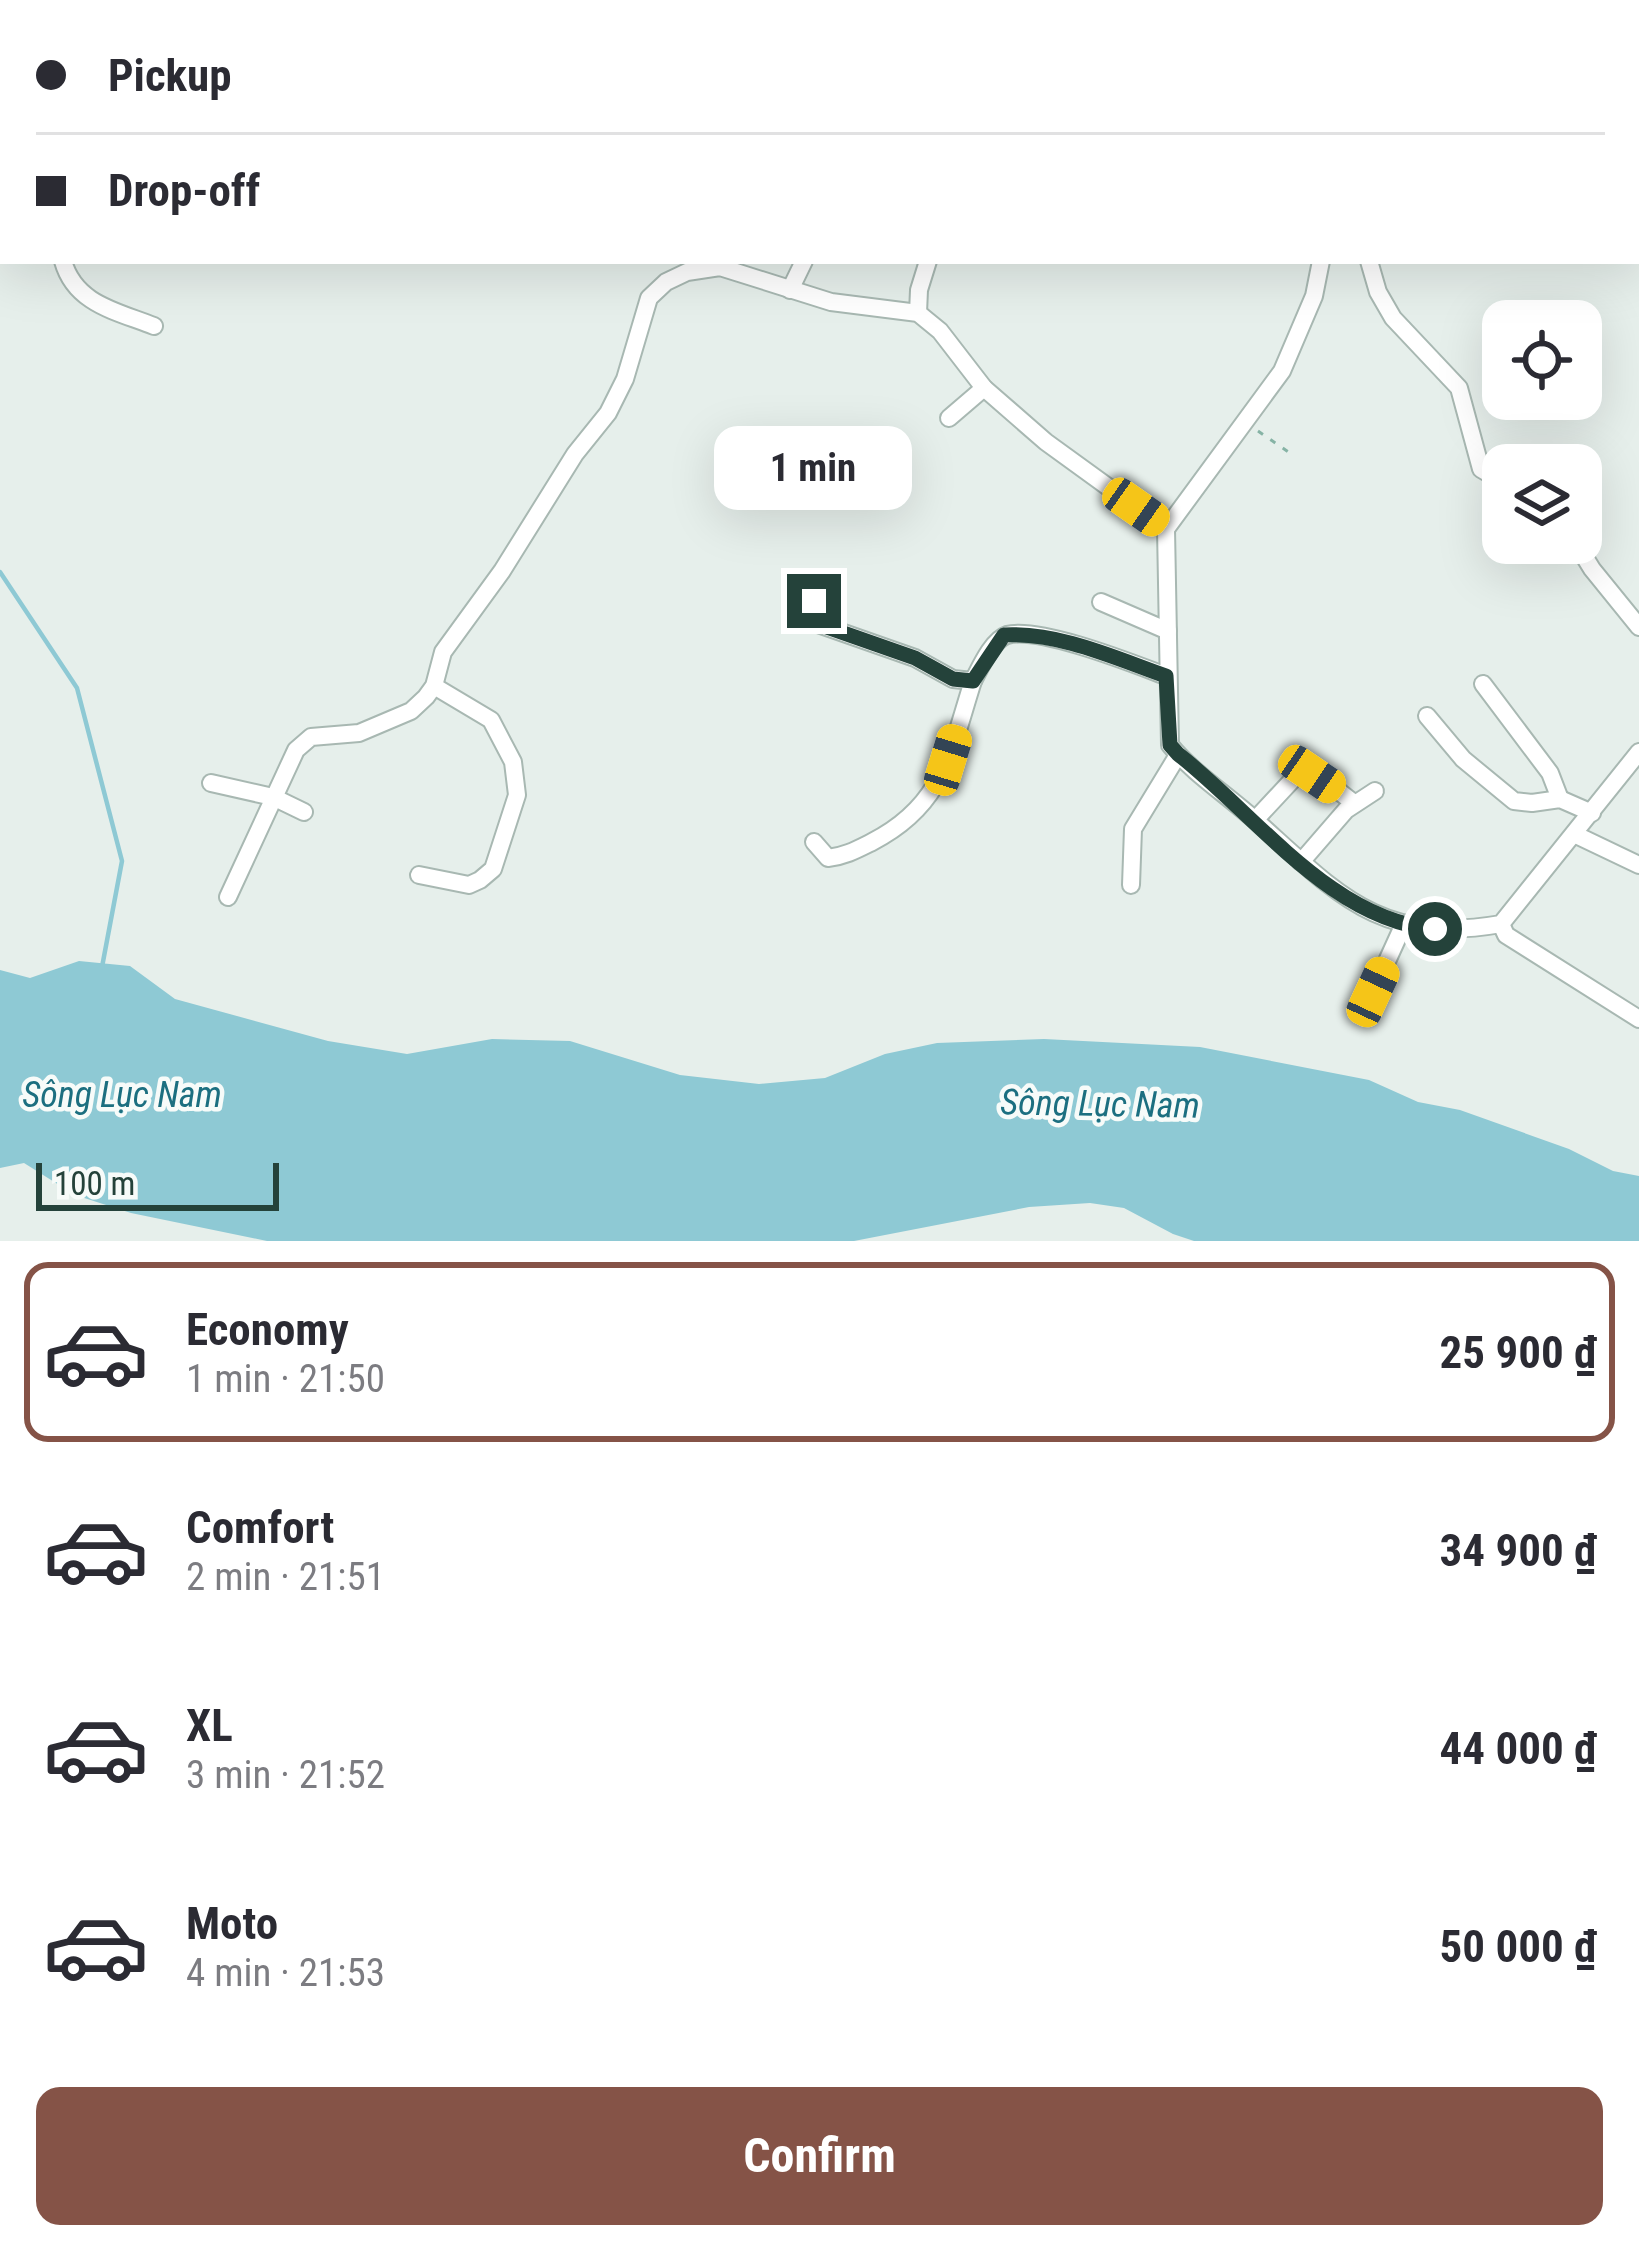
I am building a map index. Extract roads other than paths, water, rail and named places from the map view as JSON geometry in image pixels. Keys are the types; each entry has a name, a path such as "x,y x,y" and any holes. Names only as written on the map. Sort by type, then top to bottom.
{"street":[{"path":"64,264 73,286 86,299 154,326"},
{"path":"790,290 803,264"},
{"path":"918,313 927,264"},
{"path":"1320,264 1302,329 1282,371 1166,529 1170,745 1301,862 1367,913 1403,926 1435,929 1501,924 1639,752"},
{"path":"1370,264 1393,319 1459,388 1482,470"},
{"path":"228,897 296,750 310,736 359,733 411,711 434,686 442,652 502,571 575,454 608,413 625,379 649,298 666,282 702,268 734,271 831,302 918,313 940,331 984,388 1046,442 1166,529"},
{"path":"949,418 984,388"},
{"path":"1589,564 1639,627"},
{"path":"814,601 818,624 915,658 953,679 973,681"},
{"path":"1101,602 1168,631"},
{"path":"814,842 828,858 844,856 893,831 923,808 948,760 973,681 1004,635 1083,648 1166,676"},
{"path":"1483,683 1557,784 1560,799"},
{"path":"419,875 470,885 481,880 493,868 517,795 513,762 490,720 434,686"},
{"path":"1427,716 1463,759 1514,801 1560,799 1592,813"},
{"path":"1131,885 1133,829 1178,754"},
{"path":"1255,820 1304,773 1354,803"},
{"path":"211,783 273,797 304,812"},
{"path":"1301,862 1354,803 1375,791"},
{"path":"1574,834 1639,865"},
{"path":"1501,924 1506,934 1639,1019"},
{"path":"1373,992 1403,926"}],"water":[{"name":"Sông Lục Nam","path":"79,961 130,966 175,999 328,1041 407,1054 492,1039 570,1041 680,1075 759,1084 825,1078 885,1054 937,1043 1044,1039 1200,1047 1369,1080 1418,1102 1460,1110 1569,1149 1613,1171 1639,1176 1639,1241 1194,1241 1124,1208 1090,1203 1029,1207 854,1241 267,1241 131,1213 75,1195 24,1163 0,1168 0,970 30,978"}],"waterway":[{"path":"0,572 77,688 122,861 102,967"}]}
